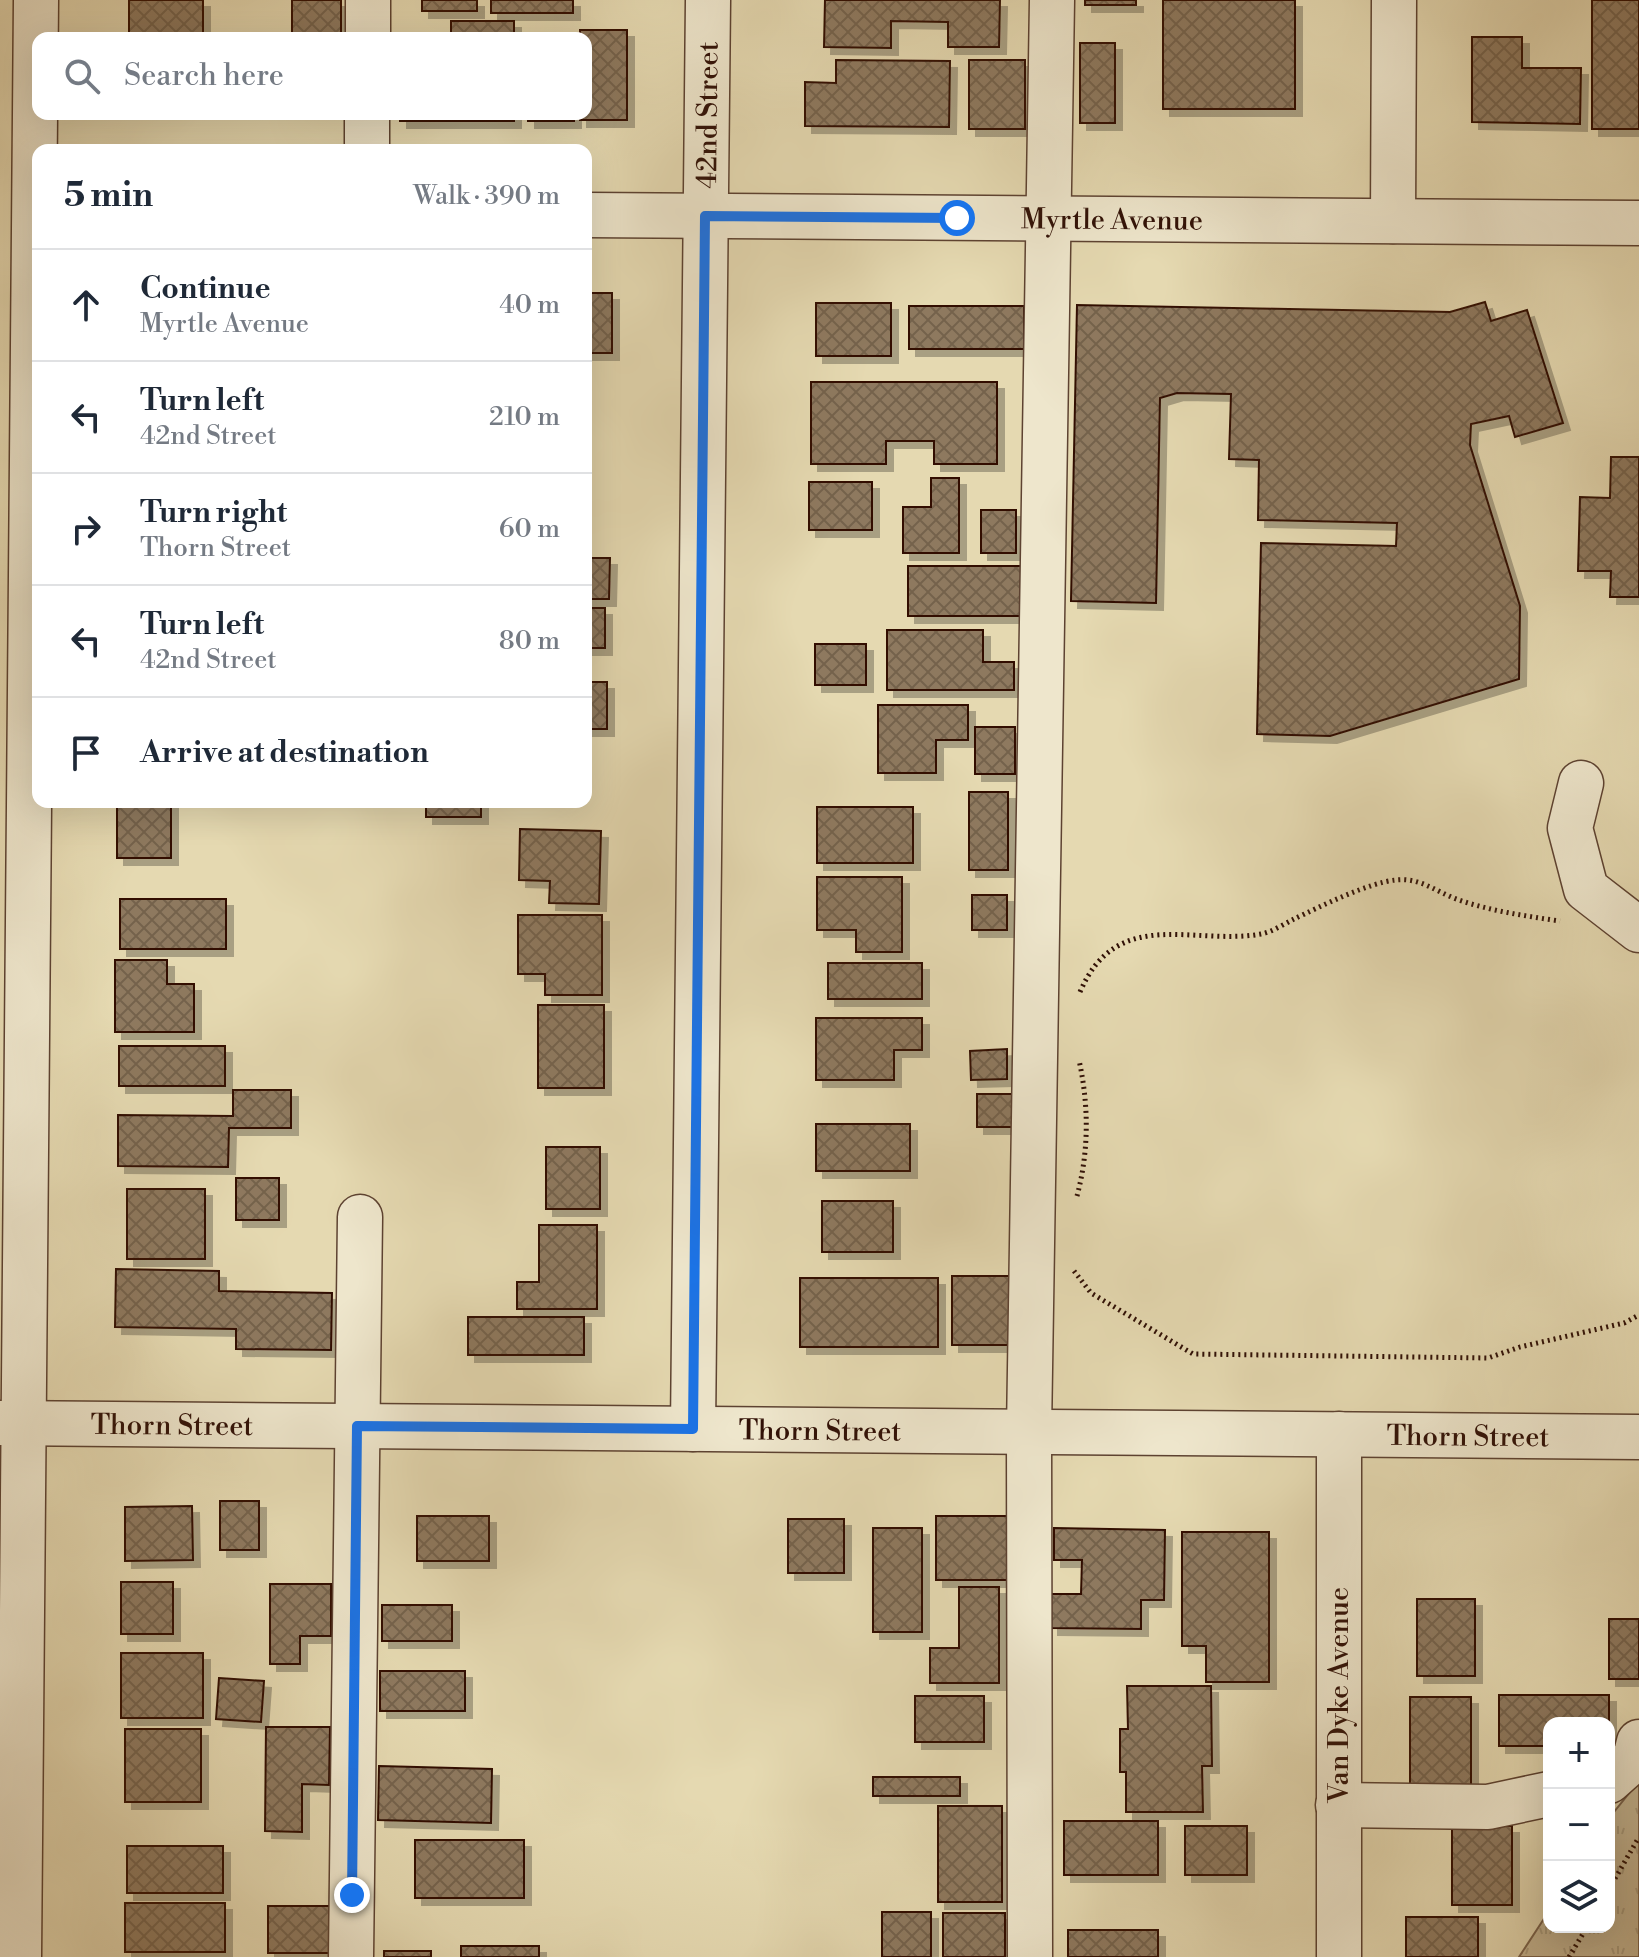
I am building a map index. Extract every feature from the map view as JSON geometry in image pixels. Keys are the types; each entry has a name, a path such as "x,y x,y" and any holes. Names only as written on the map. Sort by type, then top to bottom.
{"street":[{"path":"34,32 36,0"},
{"path":"368,0 368,32"},
{"name":"42nd Street","path":"693,1429 708,0"},
{"path":"1030,1957 1029,1431 1051,219 1052,0"},
{"path":"1393,221 1394,0"},
{"path":"19,1957 12,1423 24,211 32,70"},
{"path":"367,120 367,144"},
{"name":"Myrtle Avenue","path":"592,215 1639,223"},
{"path":"1581,783 1570,828 1578,866 1586,889 1628,923"},
{"path":"351,1957 360,1217"},
{"name":"Thorn Street","path":"12,1423 1639,1437"},
{"name":"Van Dyke Avenue","path":"1339,1434 1339,1957"},
{"path":"1615,1776 1635,1758 1639,1742"},
{"path":"1338,1805 1488,1807 1543,1795"}],"path":[{"path":"1076,1002 1087,976 1111,950 1156,932 1263,934 1315,909 1396,880 1428,884 1455,899 1523,916 1566,922 1628,923"},
{"path":"1074,1206 1087,1138 1087,1105 1077,1050"},
{"path":"1068,1263 1091,1293 1193,1354 1488,1358 1520,1347 1624,1323 1639,1315"},
{"path":"1615,1879 1639,1837"},
{"path":"1569,1957 1583,1933"}],"green space":[{"path":"1639,1781 1639,1957 1519,1957 1543,1920 1543,1933 1615,1933 1615,1811"}],"building":[{"path":"129,0 203,0 203,32 129,32"},
{"path":"292,0 341,0 341,32 292,32"},
{"path":"422,0 477,0 477,11 422,11"},
{"path":"491,0 573,0 573,13 491,13"},
{"path":"825,0 1000,0 999,47 948,47 948,22 891,21 891,48 824,47"},
{"path":"1085,0 1136,0 1136,5 1085,5"},
{"path":"1163,0 1295,0 1295,109 1163,109"},
{"path":"1592,0 1639,0 1639,129 1592,129"},
{"path":"451,21 514,21 514,32 451,32"},
{"path":"627,30 627,120 592,120 592,32 580,32"},
{"path":"1472,37 1522,37 1522,68 1581,68 1580,124 1472,122"},
{"path":"1080,43 1115,43 1115,123 1080,123"},
{"path":"836,60 950,61 949,127 805,126 805,82 836,83"},
{"path":"969,60 1025,60 1025,129 969,129"},
{"path":"400,120 514,120 514,121"},
{"path":"528,120 574,120 574,121"},
{"path":"592,293 612,293 612,353 592,353"},
{"path":"1485,302 1491,321 1527,310 1563,423 1515,437 1509,416 1471,424 1470,445 1520,606 1519,679 1330,736 1257,734 1261,543 1396,546 1397,523 1258,520 1259,460 1229,459 1231,394 1177,393 1160,398 1156,603 1071,601 1077,305 1450,312"},
{"path":"816,303 891,303 891,356 816,356"},
{"path":"909,306 1024,306 1024,349 909,349"},
{"path":"811,382 997,382 997,464 934,464 934,441 886,441 886,464 811,464"},
{"path":"1611,457 1639,457 1639,597 1610,597 1611,571 1578,571 1580,497 1610,498"},
{"path":"931,478 959,478 959,553 903,553 903,507 931,507"},
{"path":"809,482 872,482 872,530 809,530"},
{"path":"981,510 1016,510 1016,553 981,553"},
{"path":"592,558 610,558 609,599 592,599"},
{"path":"908,566 1021,566 1021,616 908,616"},
{"path":"592,608 605,608 605,648 592,648"},
{"path":"887,630 983,630 983,662 1014,662 1014,690 887,690"},
{"path":"815,644 866,644 866,685 815,685"},
{"path":"592,682 607,682 607,729 592,729"},
{"path":"878,705 968,705 968,740 936,740 936,773 878,773"},
{"path":"975,727 1015,727 1015,774 975,774"},
{"path":"969,792 1008,792 1008,870 969,870"},
{"path":"817,807 913,807 913,863 817,863"},
{"path":"117,808 171,808 171,858 117,858"},
{"path":"426,808 481,808 481,817 426,817"},
{"path":"520,829 601,831 599,904 549,903 550,881 519,880"},
{"path":"817,877 902,877 902,952 856,952 856,930 817,930"},
{"path":"972,895 1007,895 1007,930 972,930"},
{"path":"120,899 226,899 226,949 120,949"},
{"path":"518,915 602,915 602,995 545,995 545,974 518,974"},
{"path":"115,960 167,960 167,984 194,984 194,1032 115,1032"},
{"path":"828,963 922,963 922,999 828,999"},
{"path":"538,1005 604,1005 604,1088 538,1088"},
{"path":"816,1018 922,1018 922,1050 894,1050 894,1080 816,1080"},
{"path":"119,1046 225,1046 225,1086 119,1086"},
{"path":"1007,1049 1007,1079 971,1080 970,1051"},
{"path":"233,1090 291,1090 291,1128 229,1128 228,1167 118,1166 118,1115 233,1116"},
{"path":"977,1094 1018,1094 1018,1127 977,1127"},
{"path":"816,1124 910,1124 910,1171 816,1171"},
{"path":"546,1147 600,1147 600,1209 546,1209"},
{"path":"236,1178 279,1178 279,1220 236,1220"},
{"path":"127,1189 205,1189 205,1259 127,1259"},
{"path":"822,1201 893,1201 893,1252 822,1252"},
{"path":"539,1225 597,1225 597,1309 517,1309 517,1282 539,1282"},
{"path":"116,1269 219,1271 219,1291 332,1293 331,1350 236,1349 236,1329 115,1327"},
{"path":"952,1276 1009,1276 1009,1345 952,1345"},
{"path":"800,1278 938,1278 938,1347 800,1347"},
{"path":"468,1317 584,1317 584,1355 468,1355"},
{"path":"220,1501 259,1501 259,1550 220,1550"},
{"path":"192,1506 193,1560 125,1561 125,1507"},
{"path":"417,1516 489,1516 489,1561 417,1561"},
{"path":"936,1516 1008,1516 1008,1580 936,1580"},
{"path":"788,1519 844,1519 844,1573 788,1573"},
{"path":"873,1528 922,1528 922,1632 873,1632"},
{"path":"1054,1528 1165,1530 1164,1600 1141,1600 1141,1629 1051,1628 1051,1594 1081,1594 1082,1560 1054,1560"},
{"path":"1182,1532 1269,1532 1269,1682 1206,1682 1206,1646 1182,1646"},
{"path":"121,1582 173,1582 173,1634 121,1634"},
{"path":"270,1584 331,1584 331,1636 300,1636 300,1664 270,1664"},
{"path":"959,1587 999,1587 999,1683 930,1683 930,1648 959,1648"},
{"path":"1417,1599 1475,1599 1475,1676 1417,1676"},
{"path":"382,1605 452,1605 452,1641 382,1641"},
{"path":"1609,1619 1639,1619 1639,1679 1609,1679"},
{"path":"121,1653 203,1653 203,1718 121,1718"},
{"path":"380,1671 465,1671 465,1711 380,1711"},
{"path":"219,1678 264,1681 261,1722 216,1719"},
{"path":"1127,1686 1211,1686 1212,1766 1202,1766 1203,1812 1126,1812 1126,1772 1120,1772 1120,1729 1128,1729"},
{"path":"1499,1695 1609,1695 1609,1717 1543,1717 1543,1746 1499,1746"},
{"path":"915,1696 984,1696 984,1742 915,1742"},
{"path":"1410,1697 1471,1697 1471,1794 1410,1794"},
{"path":"266,1727 330,1727 329,1785 302,1784 302,1832 265,1831"},
{"path":"125,1729 201,1729 201,1802 125,1802"},
{"path":"379,1766 492,1769 491,1823 378,1820"},
{"path":"873,1777 960,1777 960,1796 873,1796"},
{"path":"938,1806 1002,1806 1002,1902 938,1902"},
{"path":"1064,1821 1158,1821 1158,1875 1064,1875"},
{"path":"1185,1826 1247,1826 1247,1875 1185,1875"},
{"path":"1452,1826 1512,1826 1512,1905 1452,1905"},
{"path":"415,1840 524,1840 524,1898 415,1898"},
{"path":"127,1846 223,1846 223,1893 127,1893"},
{"path":"125,1903 225,1903 225,1952 125,1952"},
{"path":"268,1906 331,1906 331,1953 268,1953"},
{"path":"882,1912 931,1912 931,1957 882,1957"},
{"path":"943,1913 1005,1913 1005,1957 943,1957"},
{"path":"1406,1917 1478,1917 1478,1957 1406,1957"},
{"path":"1068,1930 1158,1930 1158,1957 1068,1957"},
{"path":"461,1946 539,1946 539,1957 461,1957"},
{"path":"384,1951 431,1951 431,1957 384,1957"}],"route":[{"path":"352,1895 357,1426 693,1429 705,216 957,218"}]}
